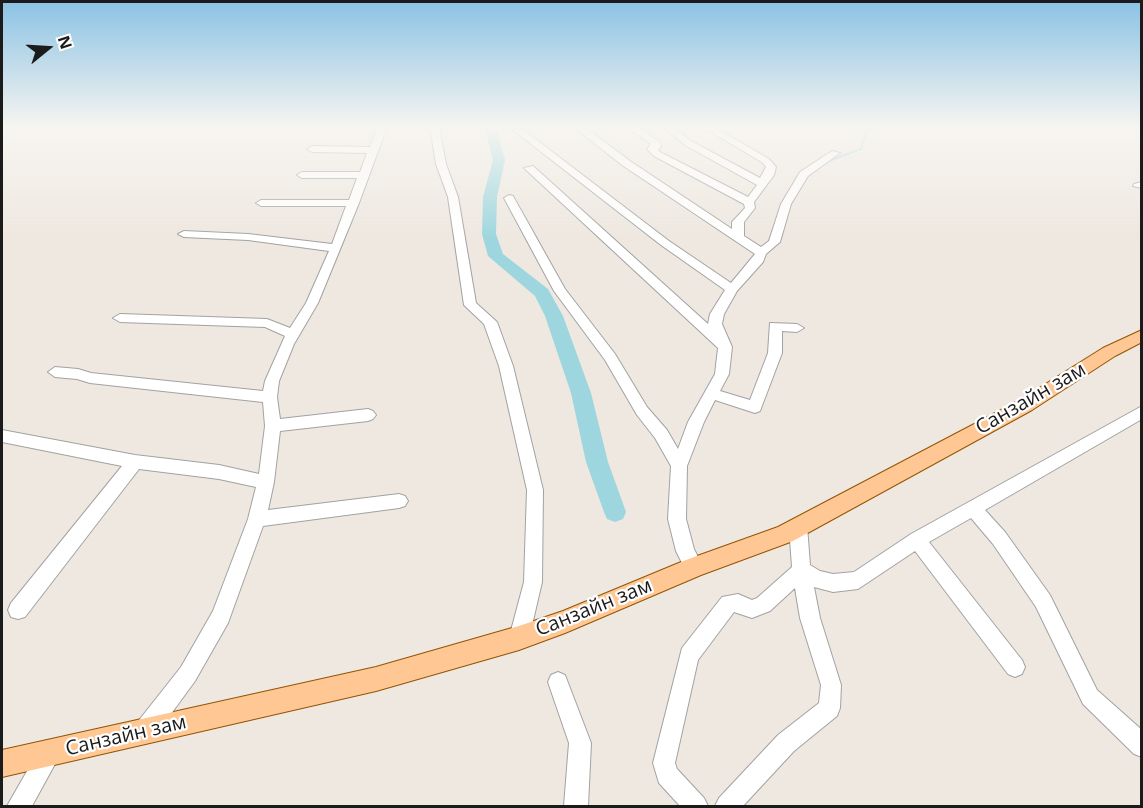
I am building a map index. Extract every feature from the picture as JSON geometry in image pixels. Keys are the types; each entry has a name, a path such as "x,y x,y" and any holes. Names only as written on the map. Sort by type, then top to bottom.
{"main road":[{"name":"Санзайн зам","path":"2,764 376,679 519,638 565,622 694,567 785,534 1026,405 1109,352 1142,335"}],"street":[{"path":"144,732 188,674 221,616 258,519 266,482 273,426 270,397 276,371 312,303 368,165"},
{"path":"441,165 453,197 470,305 489,320 506,366 535,490 534,582 519,638"},
{"path":"563,165 665,243 732,289"},
{"path":"629,165 761,253"},
{"path":"678,165 749,202"},
{"path":"728,165 761,183"},
{"path":"761,183 770,175 770,165"},
{"path":"694,567 685,551 677,519 679,466 696,423 722,374 725,347 715,324 717,314 732,289 759,259 761,253 774,242 786,204 804,174 818,165"},
{"path":"529,168 725,347"},
{"path":"302,175 364,175"},
{"path":"749,202 763,186 761,183"},
{"path":"509,198 549,274 610,357 642,411 661,434 679,466"},
{"path":"738,236 738,222 750,208 749,202"},
{"path":"261,203 354,203"},
{"path":"184,234 248,237 336,248"},
{"path":"120,318 267,323 294,335"},
{"path":"713,394 755,407 775,353 775,326 797,328"},
{"path":"55,372 101,380 270,397"},
{"path":"801,570 816,579 833,583 858,580 917,540 1142,412"},
{"path":"273,426 368,415"},
{"path":"2,436 135,462 208,470 266,482"},
{"path":"18,610 135,462"},
{"path":"258,519 399,501"},
{"path":"973,508 999,538 1043,601 1090,697 1142,746"},
{"path":"727,807 786,742 829,708 831,685 810,618 801,570 798,526"},
{"path":"917,540 1015,667"},
{"path":"696,807 667,775 664,763 688,655 729,603 738,603 752,609 763,605 801,570"},
{"path":"558,682 580,742 576,807"},
{"path":"19,807 50,753"}],"waterway":[{"path":"498,165 490,197 489,234 496,256 542,293 554,316 581,393 597,462 615,512"}]}
